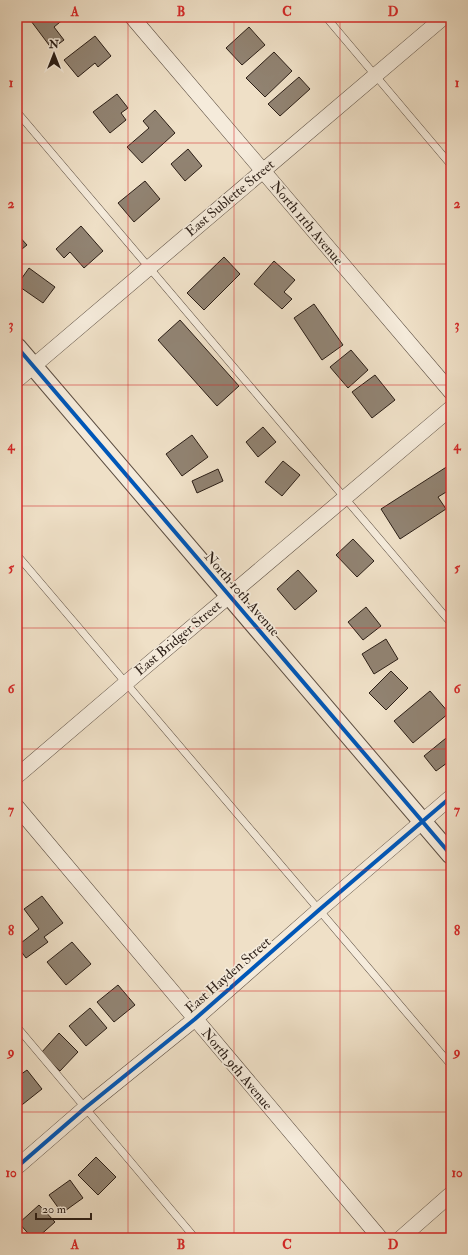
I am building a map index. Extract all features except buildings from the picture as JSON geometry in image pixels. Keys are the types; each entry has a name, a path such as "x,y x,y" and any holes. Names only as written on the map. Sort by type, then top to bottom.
{"street":[{"name":"North 11th Avenue","path":"132,17 451,392"},
{"name":"East Sublette Street","path":"17,380 444,17"},
{"name":"North 10th Avenue","path":"17,347 451,855"},
{"name":"East Bridger Street","path":"17,776 451,408"},
{"name":"East Hayden Street","path":"17,1167 85,1108 195,1018 451,797"},
{"name":"North 9th Avenue","path":"17,808 380,1238"},
{"path":"401,1238 451,1194"}],"lane":[{"path":"326,17 451,165"},
{"path":"17,112 451,623"},
{"path":"17,555 451,1066"},
{"path":"17,1027 195,1238"}],"cycle path":[{"path":"17,347 451,855"},
{"path":"17,1167 85,1108 195,1019 451,797"}]}
